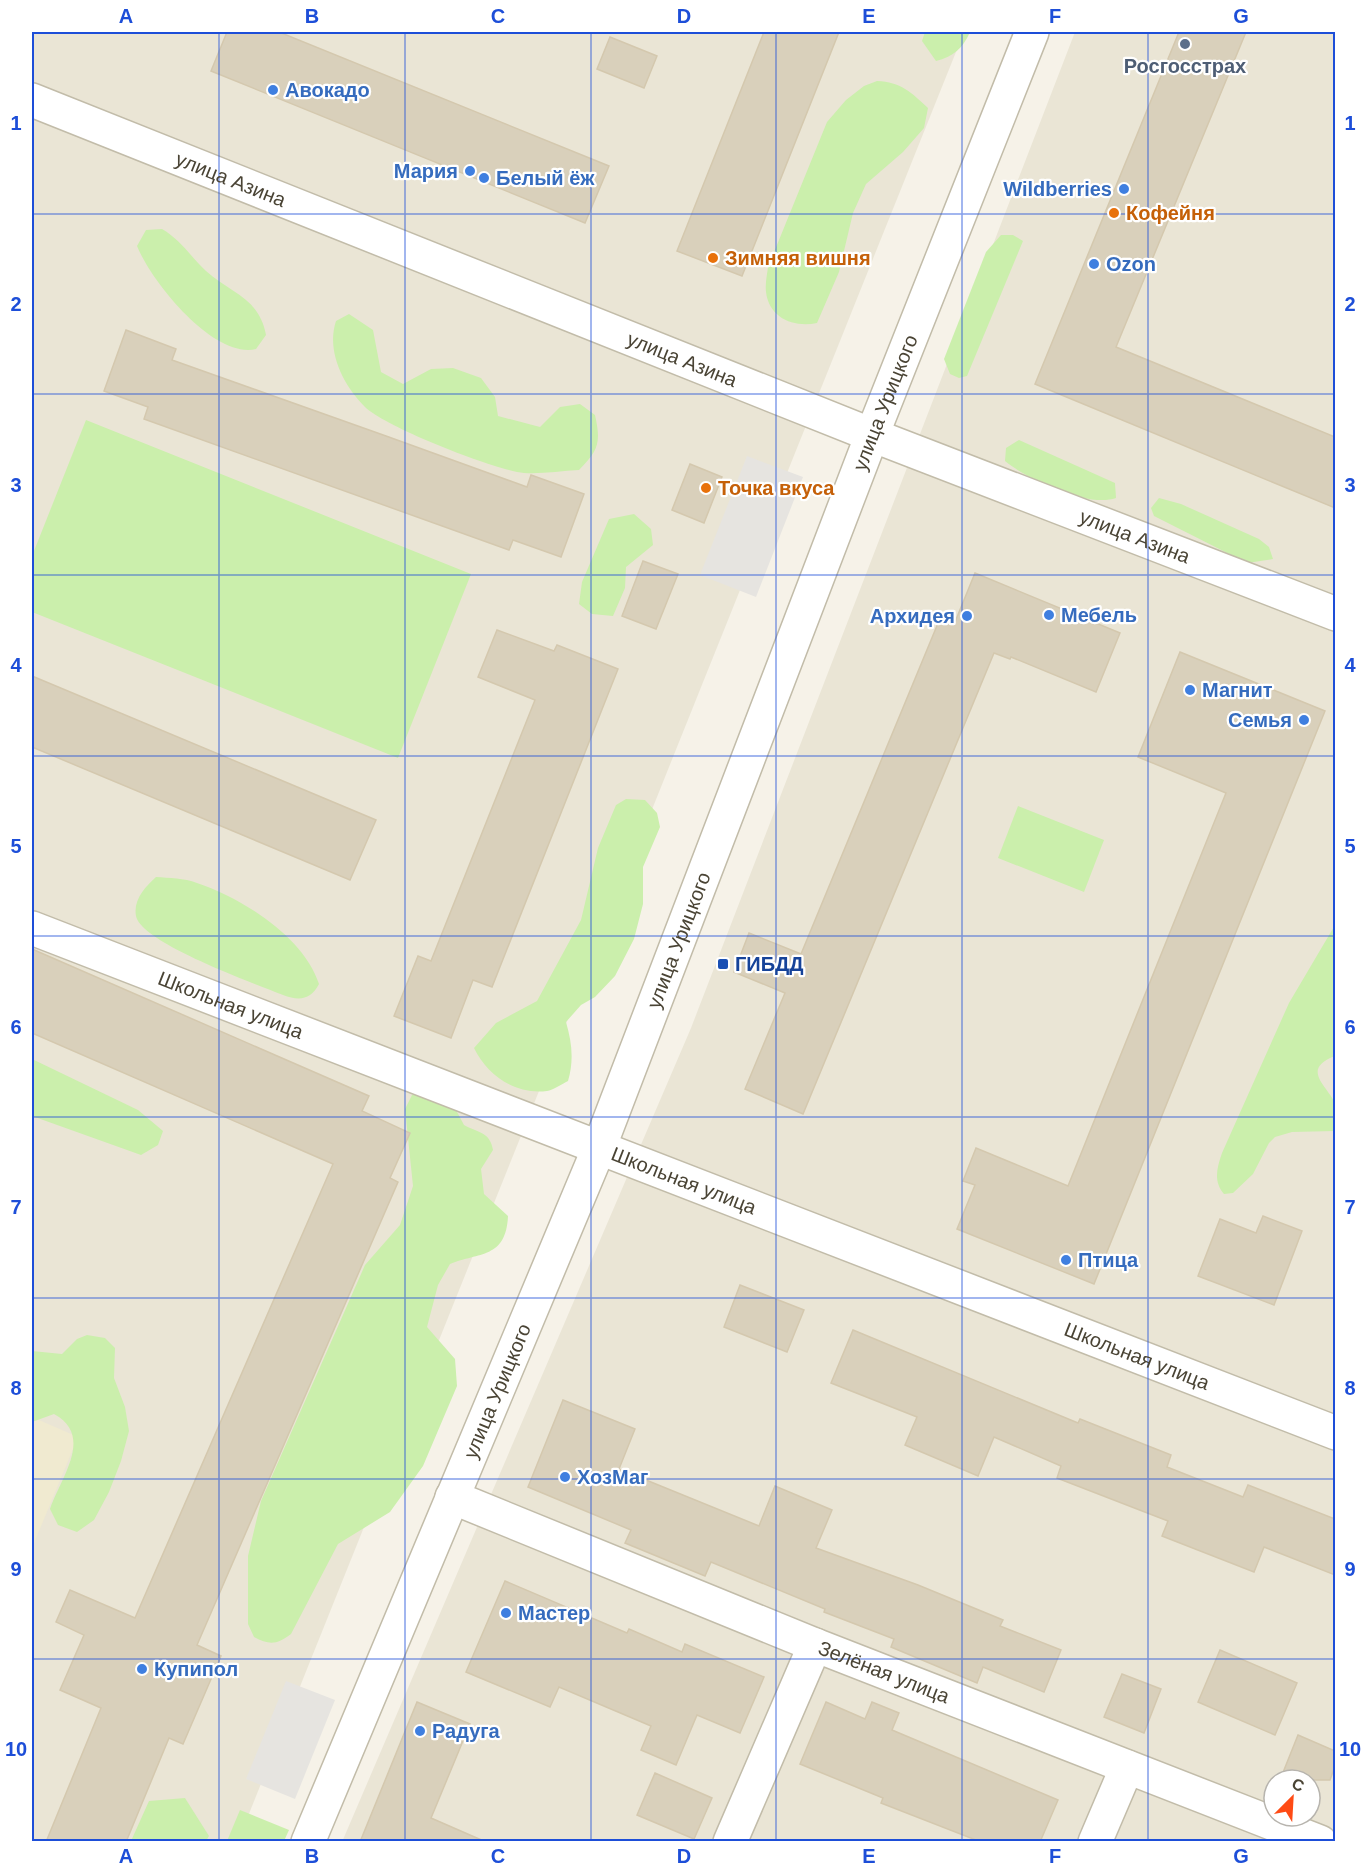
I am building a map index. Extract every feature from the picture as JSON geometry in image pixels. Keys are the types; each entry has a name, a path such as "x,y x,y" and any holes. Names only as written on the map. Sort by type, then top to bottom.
{"street":[{"name":"улица Урицкого","path":"308,1842 599,1148 872,435 1032,32"},
{"name":"улица Азина","path":"32,100 872,435 1335,614"},
{"name":"Школьная улица","path":"32,928 1335,1433"},
{"name":"Зелёная улица","path":"452,1497 815,1645 1320,1842"},
{"path":"730,1842 815,1645"},
{"path":"1095,1842 1127,1767"}],"shaded area":[{"path":"32,32 964,32 238,1841 32,1842"},
{"path":"1075,32 1335,32 1335,1841 342,1842 691,1028"},
{"path":"747,456 803,477 756,597 700,575"},
{"path":"32,1417 78,1437 32,1548"},
{"path":"286,1681 335,1700 295,1799 246,1779"}],"green space":[{"path":"925,32 970,32 957,51 936,61 922,41"},
{"path":"877,81 893,83 905,89 928,108 924,128 903,152 866,184 853,213 839,272 817,323 792,322 777,315 768,301 766,280 768,267 827,122 846,100 864,86"},
{"path":"162,229 180,243 215,279 242,297 257,312 266,335 256,349 239,349 221,342 203,330 169,297 144,261 137,246 146,230"},
{"path":"1001,235 1013,235 1023,241 967,376 959,378 950,374 944,359 986,252"},
{"path":"349,314 373,330 381,372 403,384 431,369 453,368 481,378 495,397 498,416 540,427 560,407 580,404 595,415 598,439 591,457 579,470 524,473 490,464 441,446 376,415 365,407 350,388 338,367 335,356 333,332 336,321"},
{"path":"86,420 471,574 398,758 32,612 32,556"},
{"path":"1019,440 1115,483 1116,498 1104,500 1075,496 1028,476 1005,461 1006,448"},
{"path":"1159,498 1181,504 1259,539 1269,547 1273,559 1247,563 1154,516 1151,508"},
{"path":"634,514 651,529 653,545 626,567 625,588 613,616 592,614 579,604 582,582 609,519"},
{"path":"626,799 645,800 657,813 660,827 643,867 643,904 634,939 615,976 595,997 581,1005 566,1022 571,1052 568,1081 547,1091 524,1090 513,1086 494,1075 474,1048 496,1023 537,1001 581,920 598,848 616,805"},
{"path":"1018,806 1104,840 1084,892 998,858"},
{"path":"156,877 187,880 215,890 233,898 269,921 300,951 319,984 316,989 304,998 289,997 201,962 157,938 143,927 136,916 136,905 141,894"},
{"path":"1335,925 1335,1056 1324,1061 1318,1073 1336,1106 1335,1131 1292,1132 1275,1137 1269,1143 1253,1174 1233,1193 1224,1194 1217,1179 1222,1153 1289,1003"},
{"path":"32,1059 138,1110 163,1131 158,1145 141,1155 32,1116"},
{"path":"425,1091 456,1110 464,1125 486,1136 492,1144 493,1150 481,1169 484,1194 508,1216 506,1230 502,1240 489,1252 450,1264 438,1285 427,1327 455,1359 457,1386 423,1466 390,1512 338,1544 291,1634 277,1642 264,1641 254,1637 248,1624 248,1556 261,1501 365,1265 400,1225 413,1186 405,1109 412,1095"},
{"path":"87,1335 105,1338 115,1348 114,1378 125,1407 129,1431 109,1492 94,1520 77,1532 58,1525 50,1509 71,1458 72,1434 66,1423 54,1414 32,1422 32,1351 62,1354 77,1339"},
{"path":"185,1798 209,1836 206,1841 131,1841 149,1801"},
{"path":"240,1810 289,1830 284,1841 227,1841"}],"building":[{"path":"227,32 279,32 609,166 585,223 211,71"},
{"path":"764,32 839,32 742,276 677,251"},
{"path":"1179,32 1246,32 1116,347 1335,437 1335,508 1035,384"},
{"path":"610,37 657,56 644,88 597,69"},
{"path":"126,330 176,349 172,360 527,487 531,475 584,494 561,557 513,540 509,550 144,419 148,407 104,391"},
{"path":"690,464 722,477 704,523 672,510"},
{"path":"643,561 678,574 656,629 622,616"},
{"path":"975,573 1120,633 1096,692 1011,657 1010,659 994,653 803,1114 745,1089 785,993 734,972 749,933 801,954 941,616 955,622"},
{"path":"497,630 554,651 557,645 618,669 492,987 473,980 451,1038 394,1016 418,956 431,961 535,700 478,677"},
{"path":"1180,652 1325,711 1094,1284 957,1229 975,1185 963,1181 976,1148 1068,1186 1226,793 1138,757"},
{"path":"32,676 376,820 350,880 32,747"},
{"path":"32,949 369,1096 362,1111 410,1133 390,1178 398,1182 197,1645 221,1656 183,1744 169,1738 126,1842 46,1842 101,1708 60,1690 84,1635 56,1622 70,1590 135,1618 333,1164 32,1033"},
{"path":"1263,1216 1302,1231 1274,1305 1198,1276 1220,1219 1256,1233"},
{"path":"740,1285 804,1310 787,1352 724,1327"},
{"path":"853,1330 1078,1423 1080,1419 1171,1455 1167,1467 1243,1497 1248,1485 1335,1519 1335,1575 1264,1547 1254,1572 1162,1536 1168,1521 1057,1478 1061,1466 994,1437 978,1476 905,1445 917,1417 831,1383"},
{"path":"563,1400 635,1429 619,1469 759,1526 775,1486 832,1510 816,1548 918,1585 1003,1620 1000,1626 1061,1650 1044,1692 983,1667 977,1683 891,1647 894,1639 824,1612 825,1609 711,1562 705,1576 625,1543 631,1530 528,1487"},
{"path":"505,1581 627,1633 629,1629 682,1652 685,1644 764,1677 740,1733 697,1715 676,1765 641,1750 651,1726 559,1687 550,1707 466,1672"},
{"path":"1220,1650 1297,1683 1275,1735 1198,1702"},
{"path":"1122,1674 1161,1689 1144,1733 1104,1717"},
{"path":"417,1702 470,1724 431,1818 486,1842 360,1842"},
{"path":"826,1702 865,1719 872,1702 899,1713 892,1730 1058,1800 1040,1842 981,1842 881,1803 883,1798 800,1764"},
{"path":"1298,1735 1335,1751 1335,1766 1330,1780 1322,1780 1322,1768 1285,1768"},
{"path":"655,1773 712,1798 694,1839 637,1815"}],"place":[{"name":"Росгосстрах","path":"1185,44"},
{"name":"Авокадо","path":"273,90"},
{"name":"Мария","path":"470,171"},
{"name":"Белый ёж","path":"484,178"},
{"name":"Wildberries","path":"1124,189"},
{"name":"Кофейня","path":"1114,213"},
{"name":"Зимняя вишня","path":"713,258"},
{"name":"Ozon","path":"1094,264"},
{"name":"Точка вкуса","path":"706,488"},
{"name":"Мебель","path":"1049,615"},
{"name":"Архидея","path":"967,616"},
{"name":"Магнит","path":"1190,690"},
{"name":"Семья","path":"1304,720"},
{"name":"ГИБДД","path":"723,964"},
{"name":"Птица","path":"1066,1260"},
{"name":"ХозМаг","path":"565,1477"},
{"name":"Мастер","path":"506,1613"},
{"name":"Купипол","path":"142,1669"},
{"name":"Радуга","path":"420,1731"}]}
